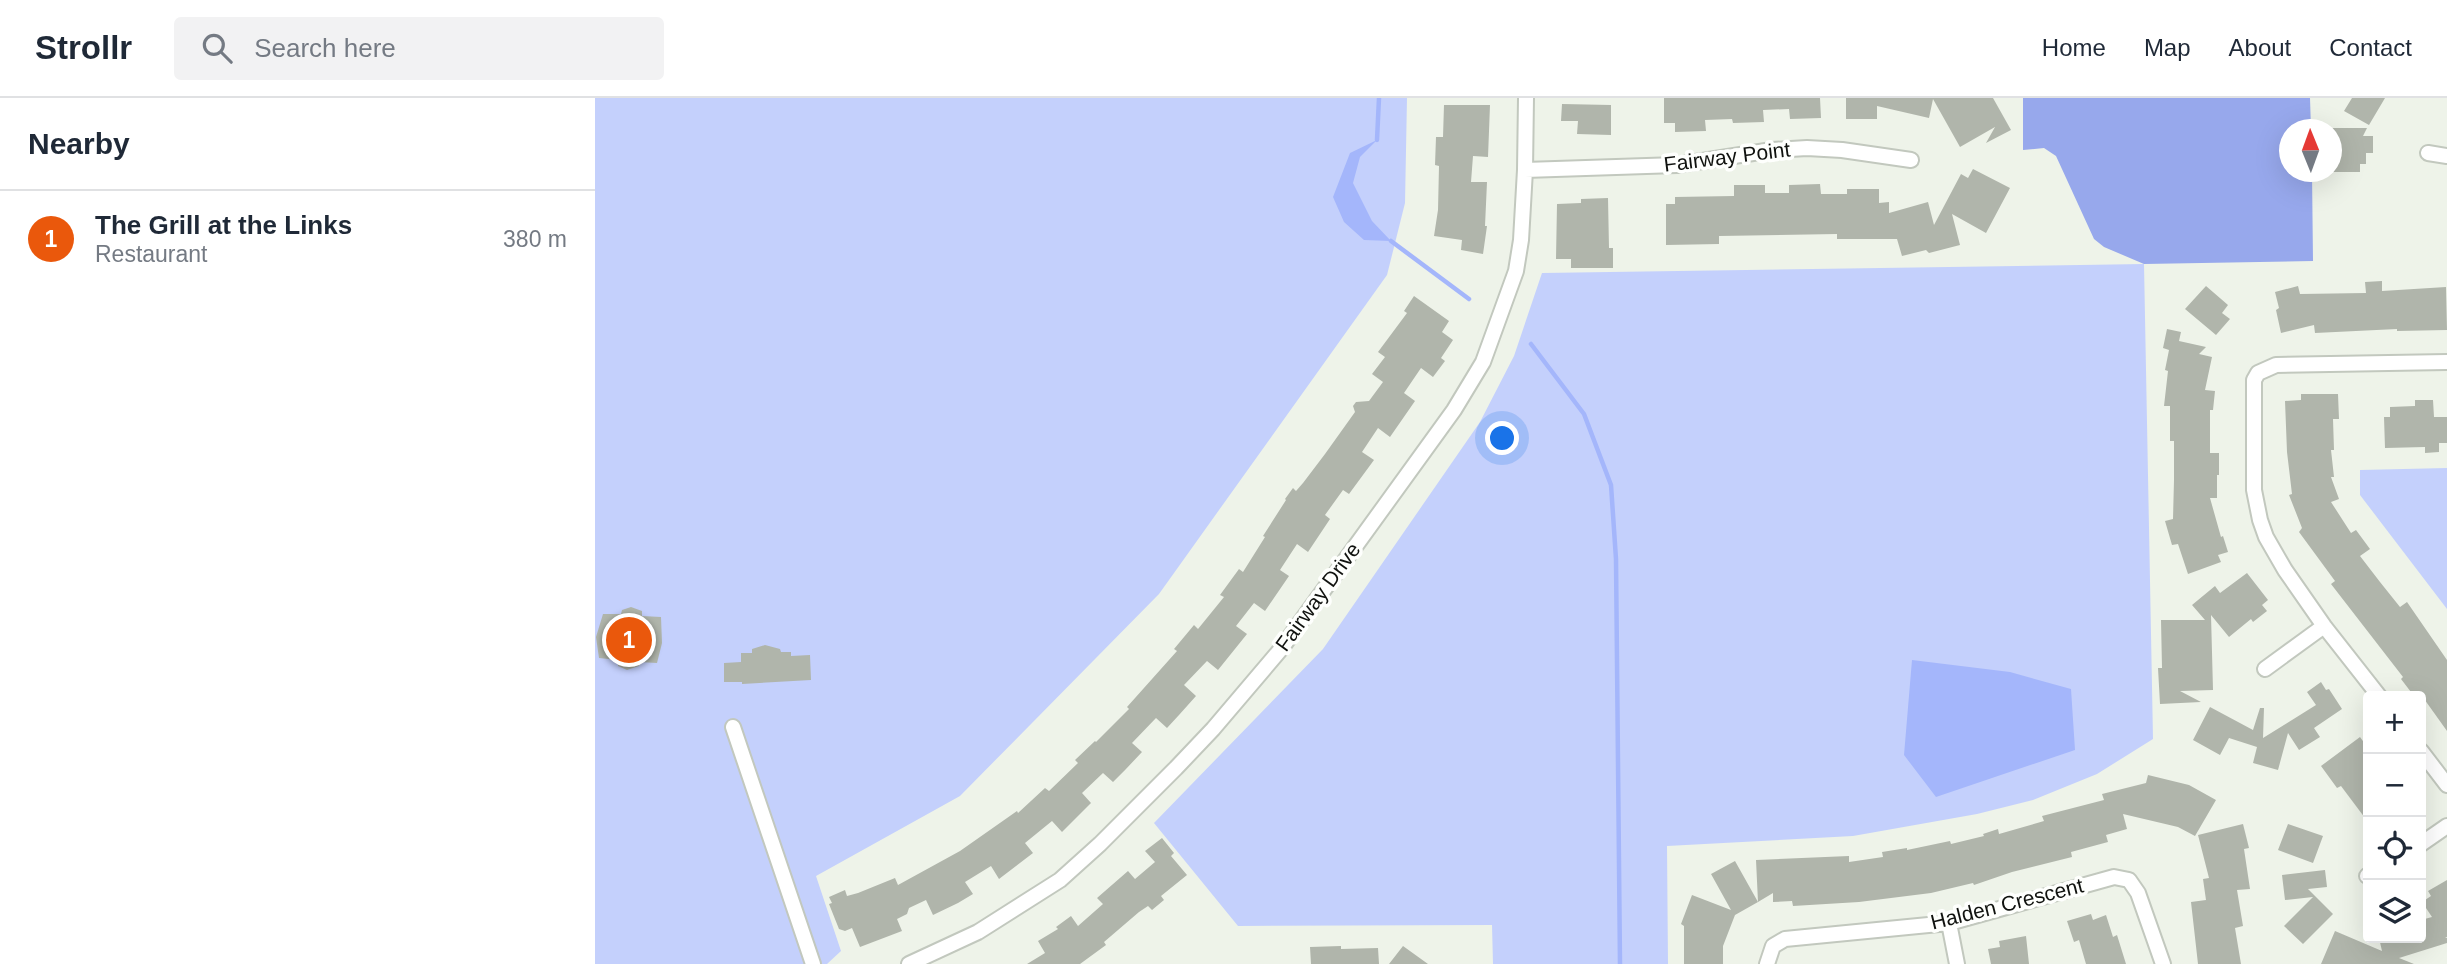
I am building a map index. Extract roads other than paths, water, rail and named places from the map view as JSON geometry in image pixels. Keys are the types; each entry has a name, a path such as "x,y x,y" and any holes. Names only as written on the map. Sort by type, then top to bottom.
{"street":[{"name":"Fairway Drive","path":"909,964 978,932 1059,880 1100,844 1204,739 1281,649 1454,410 1483,362 1517,271 1525,170 1526,98"},
{"name":"Fairway Point","path":"1525,170 1677,165 1772,150 1807,148 1911,160"},
{"path":"2428,153 2447,156"},
{"path":"2375,691 2324,626 2274,554 2260,520 2254,490 2254,380 2258,373 2276,365 2447,362"},
{"path":"2265,669 2324,626"},
{"path":"733,727 813,964"},
{"path":"2423,754 2447,785"},
{"path":"2426,841 2447,826"},
{"name":"Halden Crescent","path":"1767,964 1773,946 1784,939 1949,923 2114,877 2129,880 2138,893 2163,964"},
{"path":"1949,923 1957,964"}],"waterway":[{"path":"1377,140 1379,98"},
{"path":"1391,241 1469,299"},
{"path":"1531,344 1584,414 1611,485 1616,559 1620,964"}],"place":[{"name":"The Grill at the Links","path":"629,640"}]}
